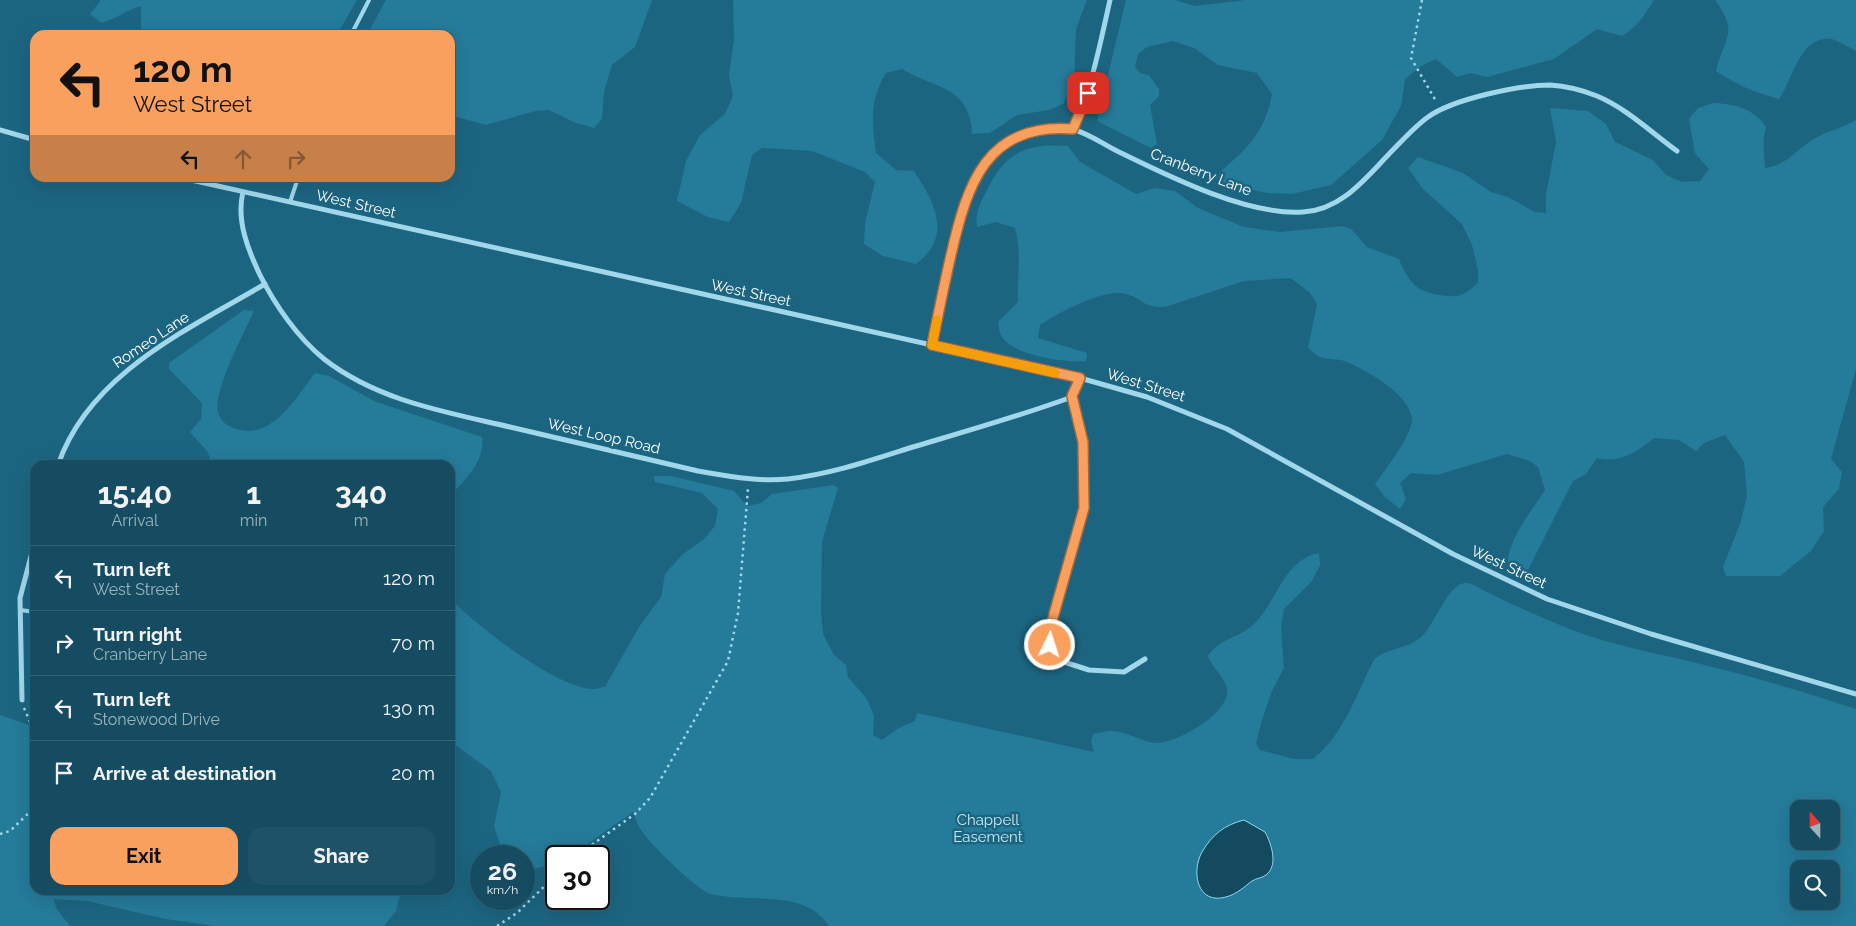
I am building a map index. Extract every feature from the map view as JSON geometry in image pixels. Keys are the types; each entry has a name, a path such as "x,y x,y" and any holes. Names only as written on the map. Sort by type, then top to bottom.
{"street":[{"path":"1073,129 1083,108 1092,79 1110,0"},
{"name":"Cranberry Lane","path":"932,345 962,208 983,164 998,149 1021,136 1050,127 1073,129 1152,168 1214,193 1243,203 1287,212 1303,212 1324,208 1346,196 1418,125 1441,109 1459,102 1522,87 1564,87 1598,96 1614,105 1677,152"},
{"path":"0,130 30,139"},
{"name":"West Street","path":"199,182 1080,378 1147,397 1227,429 1461,558 1548,599 1651,634 1856,694"},
{"name":"West Loop Road","path":"243,192 239,207 240,217 257,269 290,322 322,358 359,381 390,396 415,404 698,471 749,479 788,479 854,466 999,422 1072,396"},
{"name":"Romeo Lane","path":"61,460 87,411 117,378 202,321 265,284"},
{"path":"1080,378 1072,396 1083,442 1084,508 1054,614 1049,635 1050,645 1055,654 1064,662 1089,670 1124,672 1145,659"},
{"path":"22,700 20,598 30,560"}],"lane":[{"path":"354,30 369,0"},
{"path":"290,202 297,182"},
{"path":"20,610 30,611"}],"path":[{"path":"1422,0 1411,58 1441,109"},
{"path":"591,845 635,814 650,798 728,661 738,613 749,479"},
{"path":"22,700 30,724"},
{"path":"0,834 10,831 30,812"},
{"path":"497,926 517,913 545,886"}],"green space":[{"path":"101,0 357,0 340,30 141,30 141,6 101,23 90,14"},
{"path":"386,0 652,0 635,47 612,65 604,92 602,119 594,128 576,123 549,110 536,111 486,125 455,116 455,30 370,30"},
{"path":"733,0 1087,0 1076,29 1074,85 1063,104 1049,110 1017,115 990,133 972,134 970,118 965,106 958,97 938,85 902,69 886,73 874,102 873,131 876,153 896,170 914,171 934,207 937,219 937,231 934,242 927,253 916,264 883,256 864,244 865,223 875,182 865,172 812,151 762,148 752,155 741,203 729,222 708,217 677,201 686,161 700,135 725,114 733,96 729,75 734,39"},
{"path":"1126,0 1175,0 1195,6 1246,0 1654,0 1641,20 1622,36 1597,29 1554,59 1487,77 1470,73 1457,77 1436,59 1421,66 1405,79 1401,106 1382,140 1331,185 1292,194 1267,193 1226,184 1216,177 1242,153 1255,137 1266,117 1272,94 1257,73 1218,65 1194,48 1173,41 1147,47 1138,54 1135,67 1140,73 1149,75 1159,89 1159,96 1150,105 1157,144 1151,148 1097,121"},
{"path":"1715,0 1856,0 1856,51 1832,39 1821,40 1812,44 1798,60 1779,99 1762,94 1738,84 1716,71 1728,34 1728,27 1727,20"},
{"path":"1713,103 1743,108 1755,115 1766,127 1764,143 1765,168 1780,163 1814,139 1856,120 1856,369 1831,459 1842,472 1839,489 1823,507 1824,531 1811,551 1780,576 1726,576 1723,567 1741,521 1747,495 1744,462 1725,435 1704,443 1696,451 1679,440 1654,438 1627,456 1613,459 1597,458 1586,474 1573,481 1528,570 1508,569 1508,559 1520,528 1545,490 1538,467 1530,461 1507,454 1437,475 1411,473 1400,483 1406,499 1400,509 1385,497 1375,484 1404,442 1411,425 1412,418 1409,409 1395,392 1375,377 1344,361 1320,357 1308,348 1317,304 1310,293 1291,278 1244,281 1165,307 1152,306 1126,294 1106,295 1069,308 1040,325 1038,338 1087,353 1086,361 1066,361 1041,357 1008,344 1000,334 998,322 1018,302 1019,256 1017,237 1015,228 996,222 977,227 977,217 984,195 994,177 1010,159 1029,149 1053,145 1068,146 1080,162 1136,194 1155,188 1175,191 1198,208 1244,227 1280,232 1343,226 1352,230 1367,247 1399,259 1408,277 1420,289 1436,294 1458,296 1478,283 1478,270 1472,245 1462,224 1423,189 1408,168 1418,157 1463,173 1491,192 1508,197 1535,212 1546,213 1546,195 1556,142 1550,108 1588,111 1606,124 1615,142 1653,160 1666,175 1682,182 1700,181 1709,169 1695,153 1689,119 1698,108"},
{"path":"244,310 254,311 228,366 220,389 217,408 223,421 229,426 243,431 256,430 268,425 289,407 315,373 329,376 374,401 482,437 481,454 478,462 455,491 455,460 211,460 207,451 190,432 201,419 202,403 169,369 169,363"},
{"name":"Chappell Easement","path":"654,476 671,476 734,491 747,506 761,503 772,494 833,485 838,488 822,542 821,611 823,634 834,655 846,665 848,677 867,699 874,716 873,735 882,740 897,729 915,721 917,713 1094,752 1091,741 1093,734 1118,731 1156,743 1165,742 1188,733 1212,717 1226,698 1226,685 1208,656 1213,649 1254,624 1262,615 1289,572 1307,557 1319,553 1320,565 1312,581 1284,609 1281,628 1284,668 1272,691 1262,720 1256,743 1260,750 1294,759 1313,759 1324,749 1341,726 1374,660 1421,637 1452,591 1465,583 1472,584 1528,611 1587,635 1754,678 1856,709 1856,926 829,926 818,914 805,906 790,901 726,897 705,891 685,876 653,845 640,828 633,812 586,845 545,845 545,866 535,869 535,845 500,845 494,826 501,792 491,771 455,745 455,603 497,638 539,668 579,686 594,689 605,687 639,627 661,597 665,574 683,554 704,539 715,526 718,509 702,493 655,482"},
{"path":"0,715 30,725 30,895 400,895 396,911 384,926 214,926 166,919 87,901 54,899 56,908 70,926 0,926"}],"shaded area":[{"path":"1244,820 1265,832 1273,854 1270,871 1230,896 1216,898 1208,896 1203,892 1197,877 1197,869 1202,852 1219,832 1230,825"}],"slow traffic":[{"path":"937,320 932,345 1055,373"}],"route":[{"path":"1050,645 1049,635 1054,614 1081,525 1084,508 1085,467 1083,442 1072,396 1080,378 932,345 962,208 983,164 1005,144 1021,136 1050,127 1073,129 1088,93"}]}
